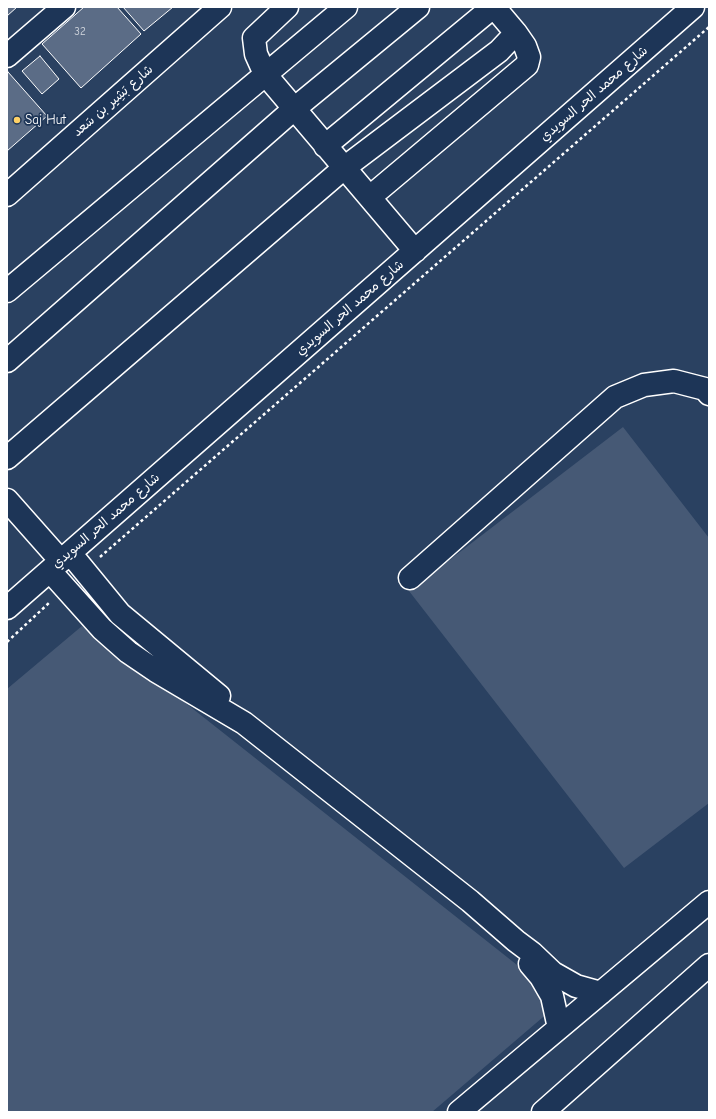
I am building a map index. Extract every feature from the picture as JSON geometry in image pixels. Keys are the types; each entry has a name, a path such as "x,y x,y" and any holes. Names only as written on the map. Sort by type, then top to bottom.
{"street":[{"path":"7,56 64,7"},
{"name":"شارع بَشِير بن سَعد","path":"7,195 220,7"},
{"path":"287,7 265,26 254,38 256,54 265,74 415,251"},
{"path":"7,291 346,7"},
{"path":"7,361 294,109 418,7"},
{"path":"325,146 494,7 525,46 529,57 527,65 370,197"},
{"name":"شارع محمد الحر السويدي","path":"7,608 693,7"},
{"path":"7,458 344,168 499,50 516,33"},
{"path":"410,578 615,397 644,385 674,381 705,389 709,394"},
{"path":"7,500 60,562 84,572 120,614 202,681 244,723 470,901 564,980 588,990 601,993"},
{"path":"60,562 65,588 102,629 142,662 244,723"},
{"path":"102,629 120,614"},
{"path":"459,1112 709,902"},
{"path":"516,941 529,963 550,991 556,1006 559,1028"},
{"path":"543,1112 709,965"}],"path":[{"path":"84,572 709,27"},
{"path":"7,642 65,588"}],"shaded area":[{"path":"623,427 709,538 709,803 624,868 409,591"},
{"path":"82,626 183,701 531,976 549,1012 432,1112 7,1112 7,689"}],"building":[{"path":"7,7 17,7 7,16"},
{"path":"84,7 117,7 141,34 81,88 42,44"},
{"path":"123,7 173,7 144,31"},
{"path":"40,56 59,79 42,94 22,71"},
{"path":"8,72 47,116 7,151 7,73"}],"place":[{"name":"Saj Hut","path":"17,120"}]}
